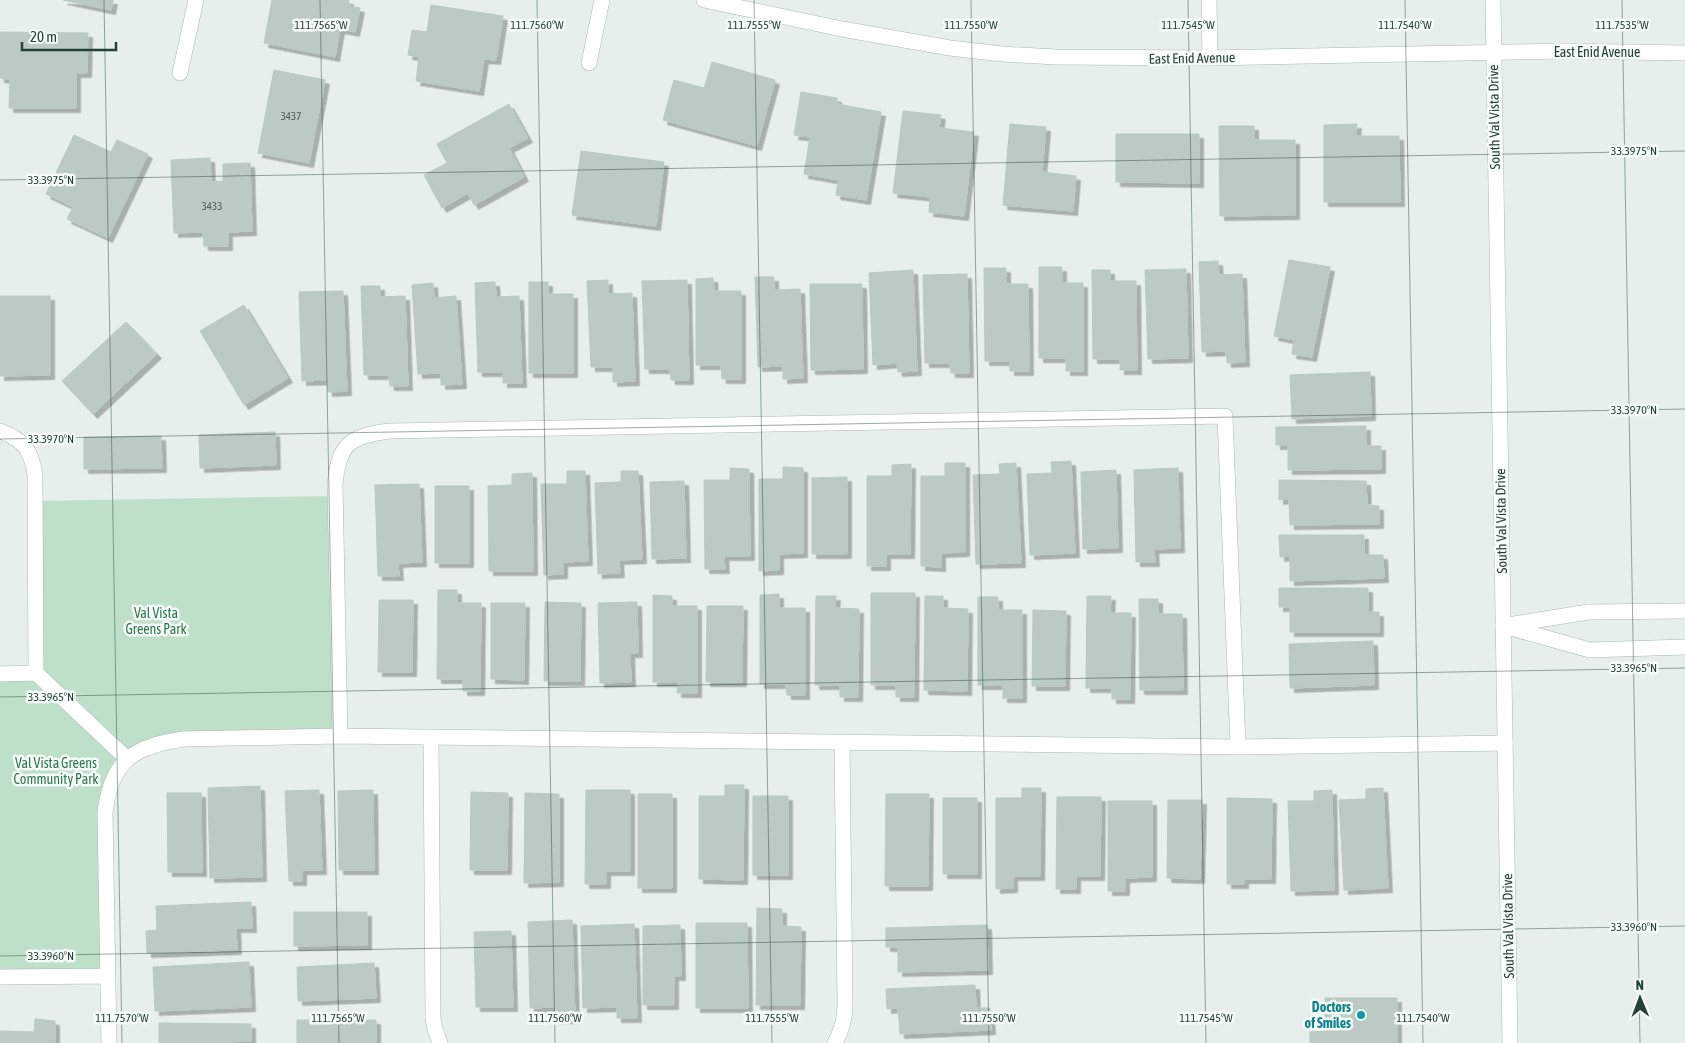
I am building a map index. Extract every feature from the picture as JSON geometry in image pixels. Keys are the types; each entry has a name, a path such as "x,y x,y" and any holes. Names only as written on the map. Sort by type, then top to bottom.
{"street":[{"path":"180,73 196,0"},
{"path":"589,63 602,0"},
{"name":"East Enid Avenue","path":"704,0 842,29 950,48 1002,54 1056,57 1210,58 1577,51 1685,53"},
{"path":"1209,0 1210,58"},
{"name":"South Val Vista Drive","path":"1493,0 1510,1043"},
{"path":"340,736 336,468 340,455 348,443 362,436 390,431 1225,416 1238,746"},
{"path":"0,431 22,442 29,451 35,474 36,673"},
{"path":"1503,626 1588,612 1685,611"},
{"path":"1503,626 1590,650 1685,647"},
{"path":"0,674 36,673 127,759"},
{"path":"109,1043 105,813 107,795 114,774 127,759 140,749 161,742 184,739 340,736 1238,746 1505,743"},
{"path":"431,737 433,1018 440,1043"},
{"path":"835,1043 842,1032 845,1019 842,742"},
{"path":"0,977 108,976"}],"green space":[{"name":"Val Vista Greens Park","path":"336,496 340,736 140,749 107,795 108,976 0,977 0,674 35,673 35,501"}],"building":[{"path":"63,0 113,0 111,10"},
{"path":"272,0 349,0 348,6 360,8 355,32 340,29 335,57 264,43"},
{"path":"431,5 503,16 496,60 484,59 479,91 416,81 419,57 408,55 412,30 427,32"},
{"path":"0,32 88,33 87,73 76,73 76,108 9,108 10,79 0,78"},
{"path":"712,62 775,80 757,146 663,120 674,80 704,88"},
{"path":"274,70 325,80 309,163 258,153"},
{"path":"801,92 837,98 837,104 881,112 866,200 836,195 838,180 804,174 810,137 794,135"},
{"path":"509,104 528,138 509,148 524,177 474,205 468,193 442,208 424,175 447,163 437,144"},
{"path":"903,111 941,115 939,128 974,132 964,216 929,212 930,197 893,193"},
{"path":"1010,124 1046,127 1042,172 1076,176 1073,211 1003,205"},
{"path":"1357,124 1356,136 1399,136 1400,202 1324,202 1324,125"},
{"path":"1219,126 1254,126 1254,140 1295,140 1295,215 1220,216"},
{"path":"1116,134 1199,134 1199,183 1116,182"},
{"path":"74,135 111,152 117,140 148,154 108,238 67,219 73,207 46,194"},
{"path":"581,151 664,162 656,226 572,215"},
{"path":"210,158 211,182 223,181 223,164 250,163 252,231 228,232 228,246 204,246 203,232 174,233 171,160"},
{"path":"1289,260 1330,267 1312,357 1292,354 1294,340 1274,336"},
{"path":"1218,261 1219,275 1242,274 1245,362 1227,363 1226,351 1202,352 1199,262"},
{"path":"1039,267 1062,267 1062,283 1083,283 1083,371 1066,371 1066,358 1039,358"},
{"path":"984,268 1006,268 1006,284 1028,284 1029,371 1010,371 1010,361 985,361"},
{"path":"1186,269 1188,358 1148,359 1145,270"},
{"path":"913,270 917,371 898,372 897,363 873,365 869,273"},
{"path":"1092,270 1110,270 1110,281 1136,281 1137,370 1120,370 1120,359 1093,359"},
{"path":"967,274 969,373 951,373 950,363 925,363 923,275"},
{"path":"755,277 774,277 774,290 800,289 803,378 783,379 783,366 758,367"},
{"path":"713,278 714,291 741,291 741,379 722,379 721,365 696,365 696,279"},
{"path":"608,280 608,294 632,293 635,381 613,382 613,367 591,367 587,281"},
{"path":"687,280 689,380 671,380 670,369 645,369 642,281"},
{"path":"495,282 496,297 519,296 522,383 503,383 503,372 478,372 475,283"},
{"path":"529,282 548,282 548,294 573,294 573,373 529,373"},
{"path":"433,283 434,298 456,296 462,384 441,385 441,373 418,374 412,285"},
{"path":"810,284 862,284 863,369 811,370"},
{"path":"361,286 380,286 380,297 405,296 408,386 390,386 389,375 364,375"},
{"path":"343,291 347,391 328,392 327,380 302,381 299,292"},
{"path":"0,296 50,296 50,375 0,376"},
{"path":"244,305 288,378 244,405 200,331"},
{"path":"126,322 157,354 93,414 62,381"},
{"path":"1370,372 1371,416 1292,419 1290,375"},
{"path":"1366,426 1366,446 1381,446 1381,469 1288,470 1288,445 1276,445 1276,427"},
{"path":"275,432 276,465 200,468 199,435"},
{"path":"161,436 162,468 84,469 84,437"},
{"path":"1071,461 1075,553 1030,555 1027,474 1052,473 1051,462"},
{"path":"945,463 965,463 965,552 941,553 941,567 921,566 921,476 945,476"},
{"path":"1016,463 1021,563 976,564 973,475 1000,474 999,464"},
{"path":"911,464 910,554 886,554 886,566 867,566 867,476 892,476 892,465"},
{"path":"783,467 803,468 803,553 779,554 779,570 759,571 759,479 783,479"},
{"path":"730,468 749,469 750,556 724,556 725,569 705,569 704,480 730,480"},
{"path":"1178,468 1180,548 1154,549 1155,562 1136,562 1134,470"},
{"path":"1116,470 1118,548 1083,549 1081,472"},
{"path":"567,471 585,471 588,561 563,562 563,574 544,575 541,484 567,484"},
{"path":"621,471 638,471 642,559 619,560 620,573 598,574 595,483 621,482"},
{"path":"532,473 533,571 489,571 488,486 512,485 512,474"},
{"path":"847,477 847,554 812,554 812,478"},
{"path":"1279,480 1366,481 1367,505 1379,506 1379,524 1290,525 1289,499 1279,500"},
{"path":"684,481 686,558 652,559 650,482"},
{"path":"419,484 422,562 398,563 399,576 378,576 375,485"},
{"path":"435,486 469,486 469,563 435,563"},
{"path":"1279,535 1364,535 1364,555 1383,555 1384,578 1290,581 1290,556 1280,557"},
{"path":"1279,588 1368,588 1368,612 1379,612 1379,632 1290,632 1290,607 1279,607"},
{"path":"438,590 457,590 457,603 481,603 480,691 463,691 463,679 437,679"},
{"path":"871,593 915,593 914,697 896,697 896,685 871,685"},
{"path":"779,594 779,608 805,608 805,695 787,695 786,684 760,684 760,595"},
{"path":"653,595 672,596 672,606 697,606 697,693 677,693 678,682 653,682"},
{"path":"816,596 836,596 835,608 859,609 858,697 840,697 840,685 815,685"},
{"path":"925,596 943,596 943,608 968,609 967,691 924,690"},
{"path":"1087,596 1111,596 1110,613 1131,613 1130,699 1112,699 1112,688 1086,688"},
{"path":"978,597 998,597 998,610 1022,610 1022,698 1003,698 1003,685 978,685"},
{"path":"1139,599 1158,599 1158,614 1182,614 1183,690 1140,690"},
{"path":"379,600 413,600 412,672 378,672"},
{"path":"545,602 581,603 580,681 544,681"},
{"path":"637,602 638,653 630,653 631,682 600,683 598,603"},
{"path":"491,603 525,603 524,680 491,679"},
{"path":"707,606 743,606 742,682 706,682"},
{"path":"1033,610 1066,611 1065,686 1032,686"},
{"path":"1373,641 1374,685 1290,688 1289,644"},
{"path":"725,785 744,785 743,880 699,879 699,796 725,796"},
{"path":"260,786 262,877 210,878 208,788"},
{"path":"1022,788 1041,788 1040,876 1013,876 1013,888 996,889 996,798 1022,798"},
{"path":"1383,788 1388,888 1344,890 1339,800 1366,799 1366,789"},
{"path":"319,790 322,870 302,870 302,881 289,881 285,791"},
{"path":"373,790 374,870 339,870 338,791"},
{"path":"586,790 630,790 630,871 606,871 606,884 585,884"},
{"path":"1332,790 1334,890 1291,891 1288,801 1314,801 1314,791"},
{"path":"471,792 508,793 507,870 470,870"},
{"path":"167,793 201,793 202,872 168,872"},
{"path":"525,793 559,794 559,882 524,883"},
{"path":"638,794 672,794 672,888 638,888"},
{"path":"886,794 929,794 928,886 885,886"},
{"path":"753,796 788,796 788,875 753,875"},
{"path":"1057,797 1101,797 1100,876 1076,876 1076,889 1056,889"},
{"path":"943,798 977,798 977,874 943,874"},
{"path":"1227,798 1272,799 1271,879 1244,879 1244,884 1227,884"},
{"path":"1168,800 1202,800 1200,879 1167,878"},
{"path":"1108,801 1152,801 1152,877 1125,878 1125,891 1108,891"},
{"path":"251,902 252,928 236,928 237,950 147,953 146,931 157,930 156,906"},
{"path":"757,908 782,909 782,926 801,927 800,1005 756,1005"},
{"path":"294,912 367,912 367,945 294,946"},
{"path":"572,920 575,1019 555,1019 555,1007 530,1008 528,922"},
{"path":"696,923 747,923 748,1008 696,1008"},
{"path":"634,924 637,1018 617,1018 617,1007 583,1008 581,926"},
{"path":"680,925 681,976 674,976 674,1005 643,1005 643,926"},
{"path":"987,925 988,970 898,972 898,947 886,947 886,928"},
{"path":"511,931 513,1007 476,1007 474,932"},
{"path":"249,962 251,1007 155,1011 153,967"},
{"path":"374,963 376,998 298,1001 297,967"},
{"path":"975,985 976,1008 990,1008 991,1030 900,1034 898,1008 887,1009 886,989"},
{"name":"Doctors of Smiles","path":"1325,998 1397,998 1397,1043 1310,1043 1310,1032 1325,1031"},
{"path":"35,1019 55,1021 55,1043 0,1043 0,1031 34,1032"},
{"path":"297,1020 376,1020 376,1043 297,1043"},
{"path":"159,1023 251,1024 251,1041 237,1041 237,1043 159,1043"}],"place":[{"name":"Doctors of Smiles","path":"1361,1015"}],"park label":[{"name":"Val Vista Greens Community Park","path":"56,772"}]}
